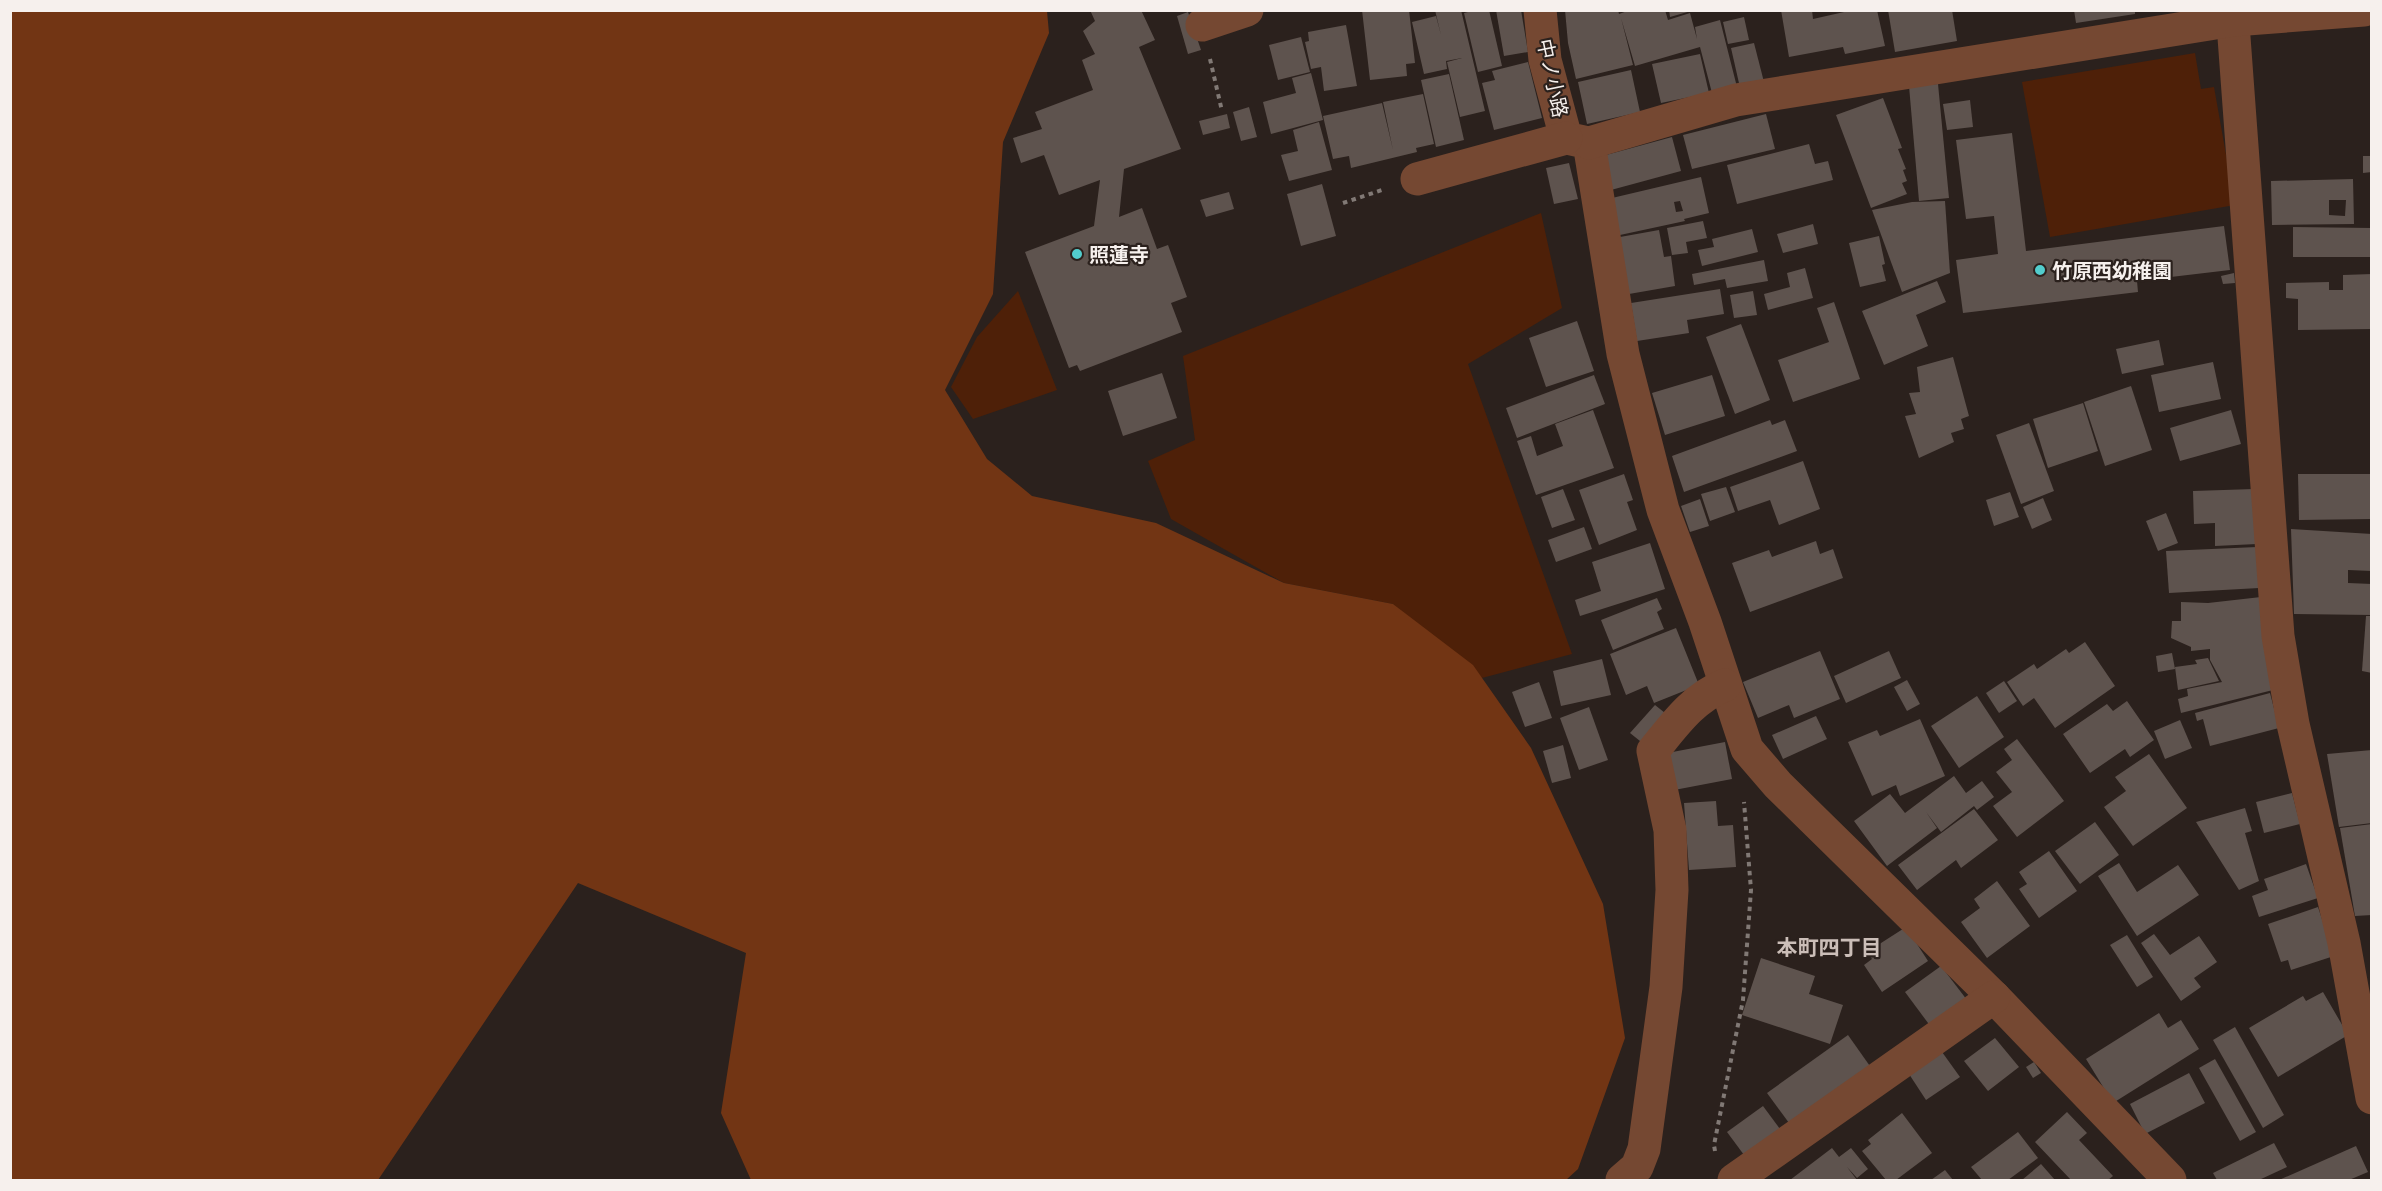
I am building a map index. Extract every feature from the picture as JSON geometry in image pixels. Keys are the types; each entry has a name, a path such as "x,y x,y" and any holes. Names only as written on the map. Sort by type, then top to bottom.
{"street":[{"path":"1202,25 1247,10"},
{"name":"中ノ小路","path":"1540,10 1545,60 1578,141 1602,216 1608,270 1623,354 1663,510 1705,622 1747,749"},
{"path":"1417,179 1578,141 1736,100 2233,15 2364,10"},
{"path":"2233,15 2278,636 2293,724 2344,943 2372,1098"},
{"path":"1622,1180 1637,1167 1644,1149 1666,987 1672,890 1670,830 1653,751 1678,720 1704,694 1725,685"},
{"path":"1747,749 1778,785 1994,997 2170,1180"},
{"path":"1734,1180 1994,997"}],"path":[{"path":"1202,25 1222,111"},
{"path":"1343,203 1417,179"},
{"path":"1716,1154 1713,1145 1744,989 1751,890 1743,783 1747,749"}],"shaded area":[{"path":"10,11 1047,11 1049,33 1003,142 993,294 945,390 987,459 1032,496 1156,523 1284,583 1393,604 1473,665 1531,748 1603,904 1625,1038 1578,1169 1566,1180 751,1180 721,1113 746,953 578,883 378,1180 11,1180"},
{"path":"2195,53 2201,89 2214,87 2235,205 2050,237 2022,82"},
{"path":"1541,213 1562,308 1468,364 1572,654 1482,678 1393,604 1284,583 1171,519 1148,461 1195,440 1183,356"},
{"path":"1018,291 1057,390 973,419 951,387 977,337"}],"building":[{"path":"1090,10 1141,10 1155,40 1139,47 1181,149 1124,169 1119,217 1142,208 1157,249 1168,245 1187,297 1171,303 1182,332 1080,371 1077,365 1069,368 1025,252 1094,226 1100,180 1059,195 1044,155 1021,163 1013,138 1042,129 1035,112 1093,90 1082,60 1095,54 1083,31 1095,21"},
{"path":"1362,10 1409,10 1415,63 1406,64 1407,76 1370,80"},
{"path":"1435,10 1461,10 1485,111 1460,117 1447,62 1462,58 1446,61 1447,69 1424,74 1412,22 1436,16 1441,35"},
{"path":"1489,10 1502,66 1478,72 1464,13"},
{"path":"1496,10 1521,10 1528,52 1504,56"},
{"path":"1565,10 1618,10 1619,14 1630,10 1665,10 1668,20 1690,13 1697,39 1695,27 1720,20 1737,87 1712,93 1700,47 1635,66 1621,18 1633,65 1576,79 1568,43"},
{"path":"1669,10 1691,10 1691,11 1670,17"},
{"path":"1781,10 1812,10 1813,19 1853,10 1877,10 1885,46 1845,54 1843,47 1789,57"},
{"path":"1888,10 1952,10 1957,41 1895,52"},
{"path":"2074,10 2135,10 2135,14 2076,23"},
{"path":"1188,12 1201,50 1188,54 1177,16"},
{"path":"1744,17 1749,40 1728,44 1723,22"},
{"path":"1346,25 1357,86 1324,91 1321,67 1311,69 1305,42 1309,41 1308,32"},
{"path":"1301,37 1310,72 1278,80 1269,45"},
{"path":"1754,43 1765,86 1741,92 1731,48"},
{"path":"1700,54 1709,93 1661,103 1652,64"},
{"path":"1528,62 1542,118 1494,130 1482,83 1495,80 1492,71"},
{"path":"1631,70 1640,112 1587,124 1578,82"},
{"path":"1311,73 1323,120 1271,134 1263,102 1296,93 1292,78"},
{"path":"1449,74 1464,140 1436,147 1421,80"},
{"path":"1938,84 1949,198 1919,201 1909,86"},
{"path":"1423,94 1434,144 1416,148 1417,152 1351,168 1349,156 1333,159 1323,116 1382,103 1393,150 1383,102"},
{"path":"1883,98 1902,148 1898,149 1906,169 1903,170 1907,181 1902,183 1907,194 1871,208 1836,115"},
{"path":"1970,100 1973,127 1947,130 1943,104"},
{"path":"1249,107 1257,137 1241,141 1233,112"},
{"path":"1227,114 1230,128 1203,135 1199,121"},
{"path":"1766,114 1775,149 1692,169 1683,135"},
{"path":"1319,122 1332,170 1289,181 1281,155 1298,151 1293,130"},
{"path":"2012,133 2026,251 2224,226 2230,270 2137,281 2138,292 1963,313 1956,260 1998,254 1994,216 1966,219 1956,140"},
{"path":"1672,137 1681,171 1611,190 1606,155"},
{"path":"1809,144 1815,164 1828,161 1833,180 1737,204 1727,165"},
{"path":"2363,156 2372,156 2372,172 2363,173"},
{"path":"1569,163 1578,199 1554,204 1546,168"},
{"path":"1701,177 1709,213 1684,219 1685,221 1620,235 1612,198","holes":["1680,201 1683,211 1676,212 1674,202"]},
{"path":"2353,179 2354,224 2272,225 2271,181","holes":["2329,200 2346,200 2345,216 2329,215"]},
{"path":"1322,184 1336,236 1301,246 1287,194"},
{"path":"1229,192 1234,209 1206,217 1200,200"},
{"path":"1945,201 1950,273 1902,292 1872,210 1912,202"},
{"path":"1703,221 1707,238 1686,242 1688,253 1672,255 1667,228"},
{"path":"1813,224 1818,244 1783,253 1777,234"},
{"path":"2293,227 2372,228 2372,257 2293,257"},
{"path":"1752,229 1758,252 1702,266 1698,250 1714,247 1712,239"},
{"path":"1659,230 1664,257 1671,256 1675,286 1629,294 1620,237"},
{"path":"1879,236 1886,281 1860,287 1849,243"},
{"path":"1764,260 1768,281 1727,288 1725,279 1694,285 1692,274"},
{"path":"1805,268 1813,298 1768,310 1764,294 1790,287 1787,273"},
{"path":"2234,273 2235,283 2223,284 2221,276"},
{"path":"2372,274 2372,329 2298,330 2298,299 2286,298 2286,283 2329,282 2329,290 2343,290 2343,275"},
{"path":"1937,281 1946,302 1916,315 1928,346 1884,365 1862,311"},
{"path":"1720,289 1724,314 1687,320 1689,333 1637,341 1631,303"},
{"path":"1753,291 1757,315 1734,318 1730,295"},
{"path":"1834,302 1860,379 1793,402 1778,360 1829,342 1817,308"},
{"path":"1577,321 1594,371 1546,387 1529,338"},
{"path":"1741,324 1770,400 1735,414 1706,337"},
{"path":"2159,340 2164,365 2122,374 2116,349"},
{"path":"1953,357 1969,416 1961,419 1964,429 1951,433 1954,442 1919,458 1905,416 1916,414 1909,393 1920,392 1917,367"},
{"path":"2213,362 2221,399 2159,412 2151,375"},
{"path":"1162,373 1177,418 1123,436 1108,391"},
{"path":"1594,375 1605,404 1517,438 1506,408"},
{"path":"1712,375 1725,416 1665,435 1652,393"},
{"path":"2131,386 2152,450 2105,466 2084,402"},
{"path":"2083,403 2098,451 2048,468 2033,419"},
{"path":"1593,410 1614,468 1536,495 1517,441 1531,436 1537,456 1563,446 1555,424"},
{"path":"2231,410 2241,444 2180,461 2170,428"},
{"path":"1770,420 1772,425 1785,420 1797,451 1684,492 1672,456"},
{"path":"2029,423 2054,491 2021,504 1996,435"},
{"path":"1803,461 1820,509 1779,525 1770,500 1738,511 1730,487"},
{"path":"1624,474 1633,500 1627,502 1637,530 1599,545 1579,490"},
{"path":"2298,474 2372,474 2372,519 2299,520"},
{"path":"1726,487 1735,512 1710,521 1701,494"},
{"path":"1563,489 1575,520 1552,528 1541,497"},
{"path":"2254,489 2257,544 2215,546 2215,523 2194,524 2193,491"},
{"path":"2010,492 2019,517 1994,526 1986,500"},
{"path":"2043,498 2052,520 2032,529 2023,507"},
{"path":"1700,499 1709,526 1690,532 1681,506"},
{"path":"2166,513 2178,543 2158,551 2146,521"},
{"path":"1584,527 1592,549 1556,562 1548,540"},
{"path":"2291,529 2372,534 2372,571 2348,570 2348,583 2372,584 2372,615 2294,614"},
{"path":"1816,541 1820,554 1833,549 1843,578 1750,612 1732,563 1769,550 1772,557"},
{"path":"1650,543 1665,589 1580,616 1575,600 1601,591 1592,562"},
{"path":"2257,547 2259,588 2169,593 2166,551"},
{"path":"2261,597 2273,690 2181,713 2178,699 2188,696 2187,689 2222,682 2210,660 2210,649 2191,651 2191,647 2171,638 2172,621 2181,621 2181,602 2208,603"},
{"path":"1657,598 1662,609 1657,612 1664,629 1613,650 1601,620"},
{"path":"2366,616 2372,616 2372,673 2362,671"},
{"path":"1676,628 1699,685 1654,703 1647,686 1626,695 1610,654"},
{"path":"2085,642 2115,686 2055,728 2034,698 2023,706 2007,682 2034,664 2037,669 2066,649 2069,653"},
{"path":"1820,651 1840,699 1794,718 1789,705 1758,718 1743,682"},
{"path":"1889,651 1901,678 1846,703 1834,676"},
{"path":"2172,653 2175,669 2158,672 2156,656"},
{"path":"2208,658 2219,681 2178,690 2175,667 2197,664 2195,660"},
{"path":"1602,659 1611,695 1561,706 1553,671"},
{"path":"1907,680 1920,704 1907,711 1894,687"},
{"path":"2004,681 2017,701 1999,713 1986,693"},
{"path":"1539,682 1552,718 1525,727 1512,692"},
{"path":"2270,693 2279,728 2210,746 2203,719 2197,721 2195,713"},
{"path":"1977,696 2004,737 1959,768 1931,726"},
{"path":"2127,701 2154,740 2130,757 2125,749 2090,773 2063,734 2107,704 2113,711"},
{"path":"1655,705 1670,717 1645,745 1630,733"},
{"path":"1589,707 1608,760 1579,770 1560,718"},
{"path":"1816,716 1827,739 1783,759 1772,735"},
{"path":"1920,719 1945,776 1900,796 1896,785 1872,796 1848,742 1877,730 1880,736"},
{"path":"2180,720 2192,748 2165,759 2154,731"},
{"path":"2017,739 2064,801 2017,837 1993,806 2012,792 1996,772 2012,760 2004,749"},
{"path":"1725,742 1732,779 1669,791 1662,754"},
{"path":"1563,745 1571,778 1552,783 1543,751"},
{"path":"2372,750 2372,823 2339,827 2327,754"},
{"path":"2149,754 2187,808 2133,846 2104,807 2126,791 2115,777"},
{"path":"1954,776 1966,793 1982,781 1994,797 1977,810 1974,806 1941,832 1926,812 1937,828 1887,866 1854,821 1890,794 1905,813"},
{"path":"2292,793 2300,824 2264,833 2256,802"},
{"path":"1716,801 1718,826 1733,825 1736,867 1689,870 1684,803"},
{"path":"2245,808 2252,831 2245,833 2259,881 2239,890 2196,822"},
{"path":"1974,809 1998,840 1961,868 1956,860 1917,890 1898,865"},
{"path":"2095,822 2119,855 2080,884 2055,851"},
{"path":"2372,824 2372,915 2355,916 2340,828"},
{"path":"2049,851 2077,891 2039,918 2019,889 2027,884 2019,872"},
{"path":"2119,863 2137,892 2178,865 2199,895 2137,936 2098,876"},
{"path":"2306,864 2318,898 2259,917 2252,896 2268,890 2264,879"},
{"path":"1997,881 2030,926 1987,958 1961,922 1980,908 1974,899"},
{"path":"2318,907 2334,956 2291,970 2288,960 2281,962 2268,924"},
{"path":"1906,927 1928,961 1882,992 1864,965 1872,959 1867,952"},
{"path":"2154,934 2170,955 2199,936 2217,962 2194,978 2201,987 2181,1001 2141,943"},
{"path":"2127,935 2153,977 2137,987 2110,945"},
{"path":"1761,958 1815,976 1809,994 1843,1005 1830,1044 1742,1015"},
{"path":"1941,966 1967,1000 1931,1027 1905,992"},
{"path":"2323,992 2348,1035 2278,1077 2249,1028 2303,996 2306,1001"},
{"path":"2159,1013 2168,1028 2181,1020 2199,1049 2113,1103 2086,1059"},
{"path":"2235,1027 2284,1115 2263,1128 2213,1040"},
{"path":"1848,1035 1872,1069 1792,1127 1767,1093"},
{"path":"1995,1038 2019,1067 1988,1091 1964,1061"},
{"path":"1942,1052 1960,1077 1926,1100 1909,1074"},
{"path":"2215,1059 2256,1132 2240,1141 2199,1068"},
{"path":"2034,1062 2041,1073 2033,1078 2026,1067"},
{"path":"2189,1073 2205,1103 2145,1134 2130,1104"},
{"path":"1763,1106 1783,1133 1747,1159 1727,1132"},
{"path":"2067,1112 2087,1133 2079,1140 2113,1176 2108,1180 2071,1180 2035,1142"},
{"path":"1902,1113 1932,1153 1896,1180 1886,1180 1862,1151 1871,1144 1868,1140"},
{"path":"2018,1132 2038,1158 2008,1180 1982,1180 1971,1167"},
{"path":"2274,1143 2287,1167 2259,1180 2217,1180 2213,1173"},
{"path":"2356,1146 2368,1172 2349,1180 2279,1180"},
{"path":"1832,1148 1839,1157 1851,1148 1868,1169 1857,1178 1847,1167 1857,1180 1790,1180"},
{"path":"2041,1164 2055,1180 2022,1180"},
{"path":"1945,1170 1953,1180 1931,1180"}],"place":[{"name":"照蓮寺","path":"1077,254"},
{"name":"竹原西幼稚園","path":"2040,270"}],"district":[{"name":"本町四丁目","path":"1829,947"}]}
